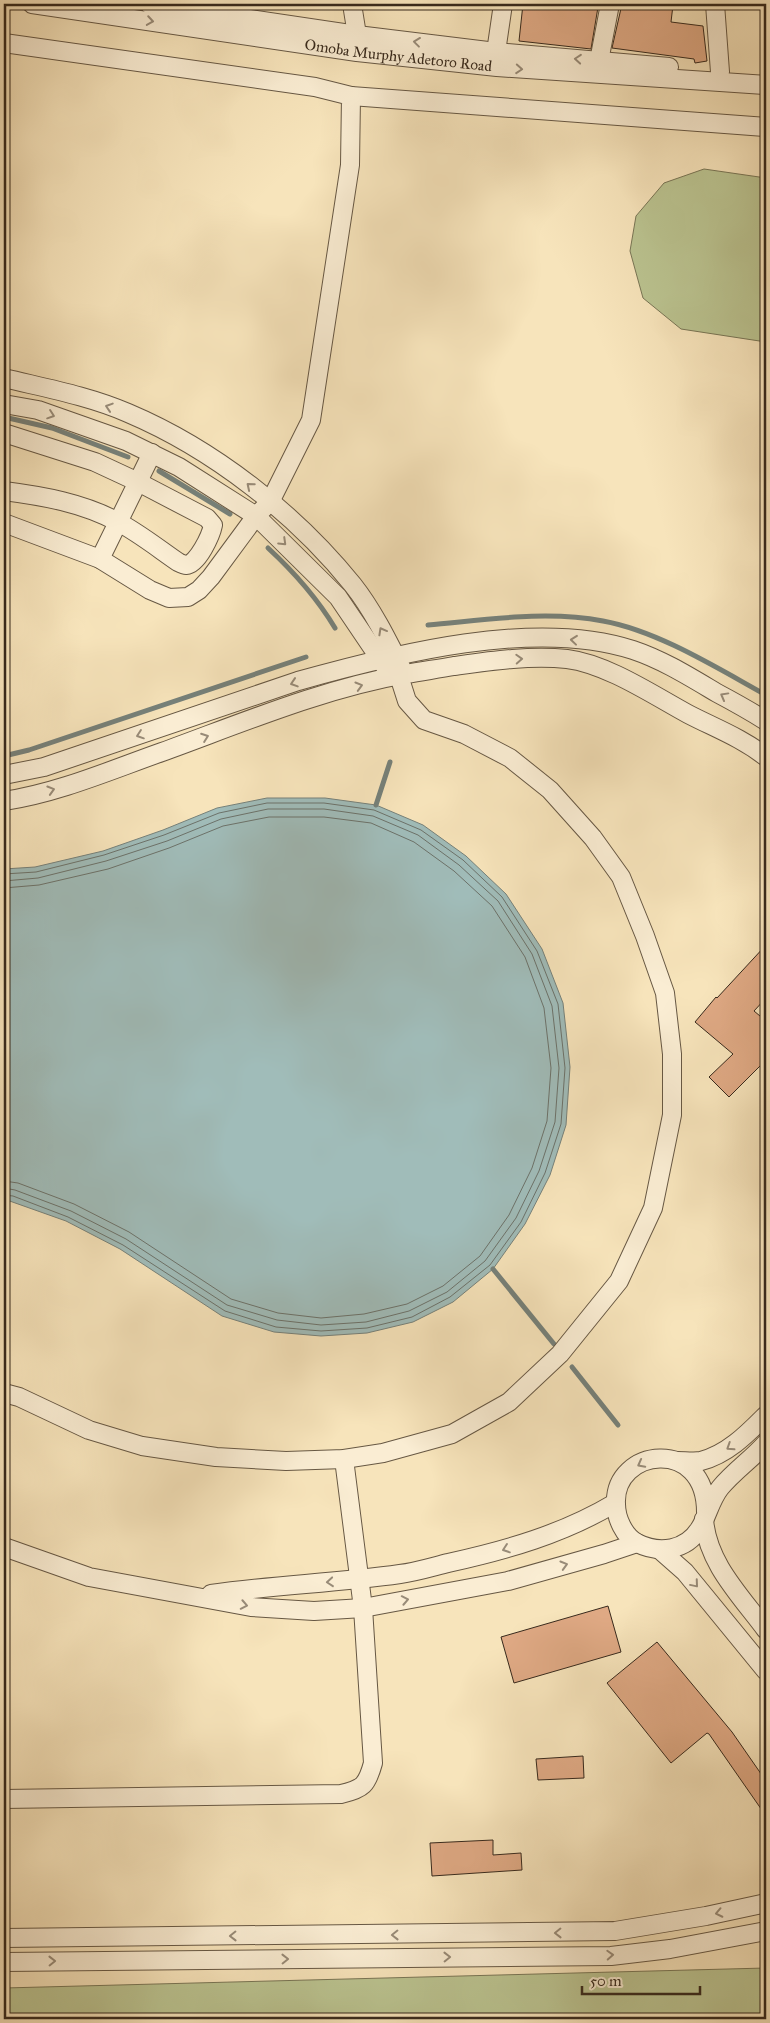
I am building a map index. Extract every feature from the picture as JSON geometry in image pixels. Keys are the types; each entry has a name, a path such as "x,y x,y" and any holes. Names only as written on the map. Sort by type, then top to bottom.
{"street":[{"name":"Omoba Murphy Adetoro Road","path":"32,4 357,52 497,68 766,85"},
{"name":"Omoba Murphy Adetoro Road","path":"149,4 170,5 357,35 496,52 766,75"},
{"path":"352,4 357,35"},
{"path":"496,52 503,4"},
{"path":"600,61 610,4"},
{"path":"715,4 720,72"},
{"path":"4,43 314,87 351,96 766,127"},
{"path":"4,523 100,559 169,598 188,597 199,590 211,578 256,516 270,502 311,420 350,165 351,96"},
{"path":"4,378 63,392 128,413 191,444 243,480 316,542 353,586 374,617 388,658 398,676 407,701 424,720 464,734 510,758 550,790 593,838 621,877 666,994 672,1054 672,1115 653,1208 619,1280 560,1354 509,1402 452,1434 383,1453 344,1458 286,1461 216,1457 142,1446 89,1430 20,1397 4,1393"},
{"path":"4,404 38,410 119,438 152,452 209,485 256,516 338,597 388,658"},
{"path":"4,433 95,462 207,518 213,525 211,535 193,562 185,565 118,522 78,505 4,491"},
{"path":"100,559 152,452"},
{"path":"4,775 44,767 298,681 432,649 503,640 540,638 601,643 632,649 662,661 766,721"},
{"path":"4,801 50,791 304,701 398,676 504,660 568,659 591,665 637,685 696,718 720,728 755,748 766,757"},
{"path":"766,1415 745,1436 713,1456 701,1461 677,1461 666,1458 650,1459 636,1466 621,1482 615,1503 618,1519 626,1533 637,1543 660,1550 676,1548 690,1540 700,1528 713,1498 722,1486 766,1443"},
{"path":"4,1798 341,1794 359,1790 369,1779 373,1763 363,1608 344,1458"},
{"path":"677,1461 690,1469 701,1481 706,1496 705,1531 712,1554 724,1574 766,1630"},
{"path":"196,1596 274,1585 402,1574 497,1552 563,1530 615,1503"},
{"path":"4,1547 89,1578 251,1607 314,1611 363,1608 508,1581 637,1543"},
{"path":"660,1550 686,1572 766,1671"},
{"path":"4,1938 615,1931 706,1916 766,1903"},
{"path":"4,1962 611,1956 670,1949 766,1931"}],"green space":[{"path":"704,169 766,178 766,342 681,329 643,298 630,251 636,216 664,183"},
{"path":"766,1968 766,2019 4,2019 4,1988"}],"water":[{"path":"267,798 325,798 376,805 423,825 466,856 506,894 542,949 563,1003 570,1067 566,1125 550,1175 525,1224 493,1269 453,1302 413,1322 367,1333 321,1336 274,1332 222,1316 120,1249 66,1221 4,1199 4,869 35,867 103,851 163,830 217,808"}],"building":[{"path":"523,4 570,4 598,7 591,49 519,41"},
{"path":"622,4 673,5 671,22 703,26 707,61 695,63 694,59 612,48"},
{"path":"766,945 766,998 754,1011 766,1021 766,1060 729,1097 709,1077 733,1054 695,1022 716,997"},
{"path":"608,1606 621,1652 514,1683 501,1637"},
{"path":"657,1642 732,1732 766,1781 766,1816 709,1734 707,1733 671,1763 607,1683"},
{"path":"583,1756 584,1778 538,1780 536,1759"},
{"path":"493,1840 493,1855 521,1853 522,1870 432,1876 430,1843"}],"waterway":[{"path":"4,417 52,428 128,457"},
{"path":"159,471 230,514"},
{"path":"268,548 287,566 321,606 335,628"},
{"path":"428,625 538,616 560,616 603,621 624,626 666,642 707,662 766,695"},
{"path":"4,756 29,750 306,657"},
{"path":"376,805 390,762"},
{"path":"493,1269 554,1344"},
{"path":"572,1367 618,1425"}]}
